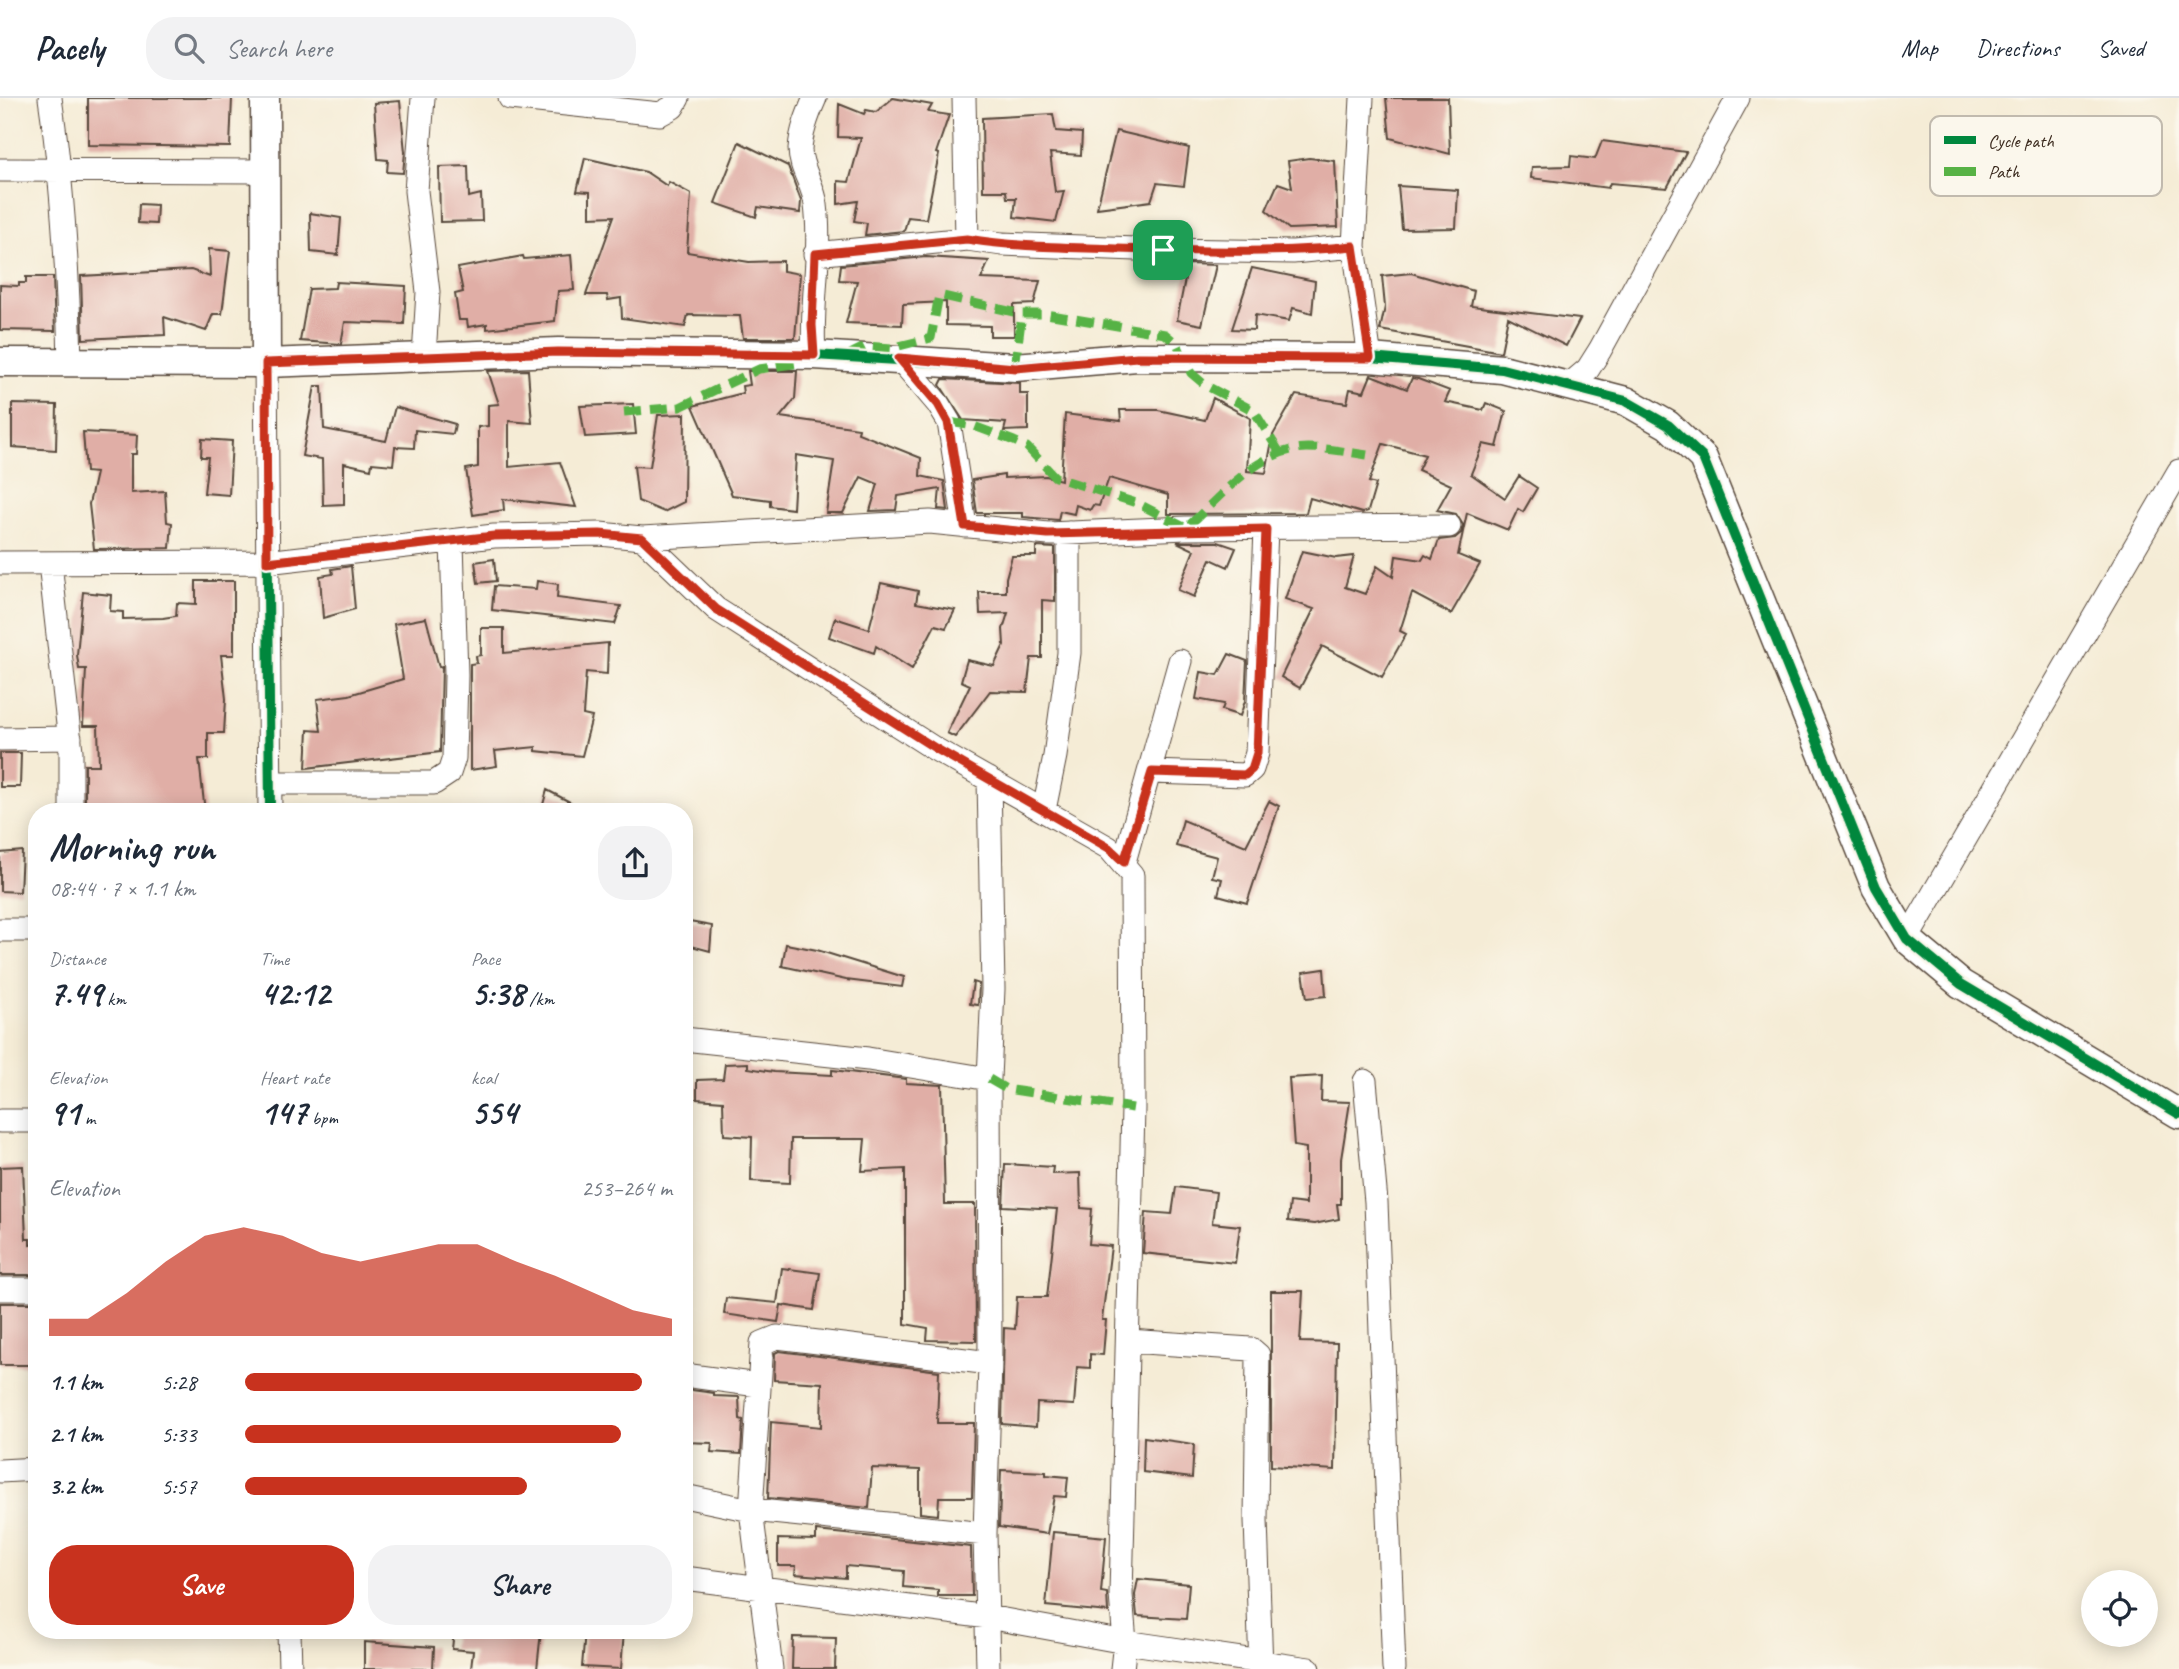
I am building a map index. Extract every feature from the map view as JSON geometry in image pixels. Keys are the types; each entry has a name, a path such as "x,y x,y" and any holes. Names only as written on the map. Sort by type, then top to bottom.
{"street":[{"path":"50,98 61,171 68,259 70,363"},
{"path":"265,98 270,803"},
{"path":"423,98 416,191 428,292 424,356"},
{"path":"510,98 660,114 673,107 678,98"},
{"path":"814,355 812,325 816,206 812,185 802,167 800,148 806,118 816,98"},
{"path":"964,98 967,239"},
{"path":"1362,98 1353,246 1370,358"},
{"path":"1569,385 1588,369 1600,350 1738,98"},
{"path":"0,170 264,171"},
{"path":"815,254 967,239 1002,244 1176,251 1293,252 1353,246"},
{"path":"0,362 266,363 558,352 814,355 899,358 1016,368 1137,357 1370,358 1502,369 1626,401 1668,425 1703,458 1876,887 1907,939 1961,985 2179,1114"},
{"path":"899,358 938,404 948,422 965,526"},
{"path":"1907,939 2179,471"},
{"path":"0,563 267,562 508,536 600,534 642,538 930,522 1069,533 1449,526"},
{"path":"1152,772 1245,775 1252,769 1257,753 1266,529"},
{"path":"1044,810 1055,756 1069,653 1069,533"},
{"path":"642,538 716,609 935,748 1109,848 1124,862 1132,875 1134,894 1128,1341 1121,1595 1125,1642 1122,1669"},
{"path":"270,783 434,783 449,773 454,758 456,675 452,542"},
{"path":"50,563 70,738 71,803"},
{"path":"1124,862 1152,772 1180,661"},
{"path":"0,739 70,738"},
{"path":"988,1669 985,1534 990,1363 989,1079 993,989 989,779"},
{"path":"0,930 28,930"},
{"path":"693,1040 868,1059 989,1079"},
{"path":"1365,1081 1376,1202 1394,1669"},
{"path":"0,1121 28,1121"},
{"path":"0,1289 28,1289"},
{"path":"771,1669 751,1510 762,1343 777,1337 990,1363"},
{"path":"1128,1341 1251,1349 1258,1355 1256,1520 1262,1666"},
{"path":"693,1376 758,1385"},
{"path":"0,1471 28,1469"},
{"path":"693,1498 751,1510 985,1534"},
{"path":"693,1579 988,1617 1262,1666 1309,1669"},
{"path":"289,1639 290,1669"}],"building":[{"path":"88,98 232,98 230,147 88,145"},
{"path":"893,98 932,105 928,112 949,115 936,153 939,154 926,219 908,217 904,231 865,235 867,223 854,221 858,201 838,204 838,181 849,182 861,138 838,137 839,104 864,114 866,110 876,112"},
{"path":"1386,98 1448,98 1450,154 1390,138"},
{"path":"400,101 405,152 403,173 387,172 388,160 378,159 374,103"},
{"path":"1053,114 1056,131 1082,133 1081,155 1050,153 1055,192 1064,191 1056,222 1014,217 1016,198 1007,198 1006,191 983,191 982,118"},
{"path":"1116,131 1189,148 1184,186 1157,183 1151,201 1097,208"},
{"path":"1602,141 1686,152 1667,188 1610,183 1608,188 1531,178 1532,167 1570,166 1571,156 1595,159"},
{"path":"739,142 788,166 801,201 800,213 758,207 756,217 715,203"},
{"path":"585,158 646,172 667,186 669,182 691,194 687,252 749,262 783,261 783,271 800,274 795,338 743,338 740,316 688,315 685,327 622,318 621,298 608,300 607,295 586,295 614,216 590,217 590,192 577,191"},
{"path":"1309,158 1335,161 1338,227 1289,229 1266,210 1278,183 1292,188 1288,161"},
{"path":"468,166 469,197 481,194 482,221 440,222 439,167"},
{"path":"1398,186 1458,190 1456,228 1402,229"},
{"path":"139,204 157,205 156,224 138,223"},
{"path":"310,213 341,218 338,255 311,252"},
{"path":"209,249 230,251 222,314 213,314 206,331 164,317 165,335 83,339 81,276 191,270 210,277"},
{"path":"571,255 574,290 558,291 555,321 487,329 487,324 468,327 467,320 459,320 455,294 463,292 458,268 523,256 524,259"},
{"path":"926,257 989,261 981,279 1040,281 1034,304 1014,305 1014,336 990,336 990,326 946,325 946,302 903,304 902,325 846,323 857,281 839,280 841,265"},
{"path":"1188,264 1216,265 1202,325 1177,320"},
{"path":"1252,268 1315,281 1312,313 1293,308 1289,321 1255,315 1254,330 1232,329"},
{"path":"1411,273 1474,291 1471,306 1580,319 1566,346 1508,317 1501,352 1380,330 1385,307 1382,276"},
{"path":"26,277 53,277 55,331 0,330 0,285 19,286 19,283 26,283"},
{"path":"336,282 406,286 404,324 345,322 341,344 300,341 309,289 335,288"},
{"path":"528,370 532,423 509,421 509,467 560,462 576,507 503,499 504,510 473,515 466,469 478,467 478,427 488,426 488,405 499,404 488,371"},
{"path":"748,371 797,371 795,399 780,417 859,428 858,433 921,458 920,476 944,481 948,510 938,509 940,489 898,496 896,510 870,511 878,484 861,477 843,513 826,513 834,461 796,455 793,509 770,506 770,500 732,495 693,406 743,393 742,386 750,385"},
{"path":"1371,375 1407,389 1412,378 1418,379 1450,391 1445,402 1483,410 1486,403 1506,411 1497,447 1483,444 1471,474 1505,498 1519,476 1537,488 1523,512 1518,509 1508,530 1467,513 1458,555 1480,564 1451,614 1412,593 1400,631 1406,634 1382,677 1322,646 1300,688 1281,677 1314,609 1285,599 1302,551 1336,558 1354,556 1345,587 1365,594 1377,566 1393,577 1396,556 1422,560 1425,555 1432,559 1439,540 1455,538 1461,533 1463,525 1456,514 1437,510 1451,485 1418,470 1425,455 1383,444 1369,482 1376,484 1368,511 1362,513 1310,498 1306,513 1168,514 1168,495 1109,478 1099,506 1093,505 1090,510 1076,505 1074,514 1060,511 1058,520 1023,517 1023,513 977,513 972,480 1004,475 1004,478 1046,476 1061,480 1065,414 1121,421 1120,410 1158,410 1205,420 1213,398 1250,418 1247,471 1266,473 1273,435 1296,395 1347,403 1350,389 1364,392"},
{"path":"943,379 1020,383 1020,394 1028,394 1028,430 1004,431 1006,423 963,420 940,385"},
{"path":"315,386 322,386 324,429 386,441 395,407 455,424 453,434 415,430 414,448 395,447 393,465 372,463 371,469 344,463 344,504 323,505 322,459 302,456"},
{"path":"12,404 57,405 56,450 12,447"},
{"path":"633,404 636,434 585,437 580,406"},
{"path":"685,414 684,502 664,512 638,501 634,466 650,467 658,415"},
{"path":"83,432 137,435 136,454 131,454 131,493 165,491 167,522 172,523 170,548 94,549 89,504 96,473 86,472"},
{"path":"202,439 232,441 229,495 204,493 208,457 201,457"},
{"path":"1177,542 1218,542 1236,548 1228,567 1211,559 1194,597 1178,590 1194,550"},
{"path":"1036,547 1055,548 1055,601 1042,600 1042,658 1031,658 1027,692 990,691 955,737 947,733 970,685 961,681 967,660 994,666 1004,645 1003,629 1008,613 980,614 979,592 1006,592 1006,578 1012,556 1036,556"},
{"path":"494,559 496,581 478,583 475,562"},
{"path":"351,566 355,609 323,618 320,576 333,574 332,569"},
{"path":"196,581 234,581 234,655 221,655 226,699 224,733 208,733 208,759 199,759 204,803 85,803 85,765 99,765 98,726 83,726 86,669 79,669 77,655 83,592 111,595 110,611 123,612 123,619 176,616 177,603 196,604"},
{"path":"537,581 558,584 557,598 621,606 615,624 492,610 494,586 536,589"},
{"path":"881,583 918,591 916,603 955,610 946,628 935,625 912,669 876,646 874,653 829,637 835,618 869,629"},
{"path":"426,618 439,667 442,666 440,752 306,768 308,730 321,731 317,699 349,695 403,679 394,624"},
{"path":"481,628 504,628 504,653 608,643 607,674 586,672 583,715 592,717 582,756 536,751 536,747 495,751 497,766 470,770 470,664 477,663 476,656 481,655"},
{"path":"1229,654 1247,661 1245,701 1240,716 1222,710 1224,704 1196,699 1201,672 1218,675"},
{"path":"0,753 21,753 20,787 0,787"},
{"path":"547,790 572,803 543,803"},
{"path":"1269,801 1279,806 1247,903 1218,895 1222,879 1212,877 1217,857 1176,846 1183,820 1246,846"},
{"path":"22,851 20,892 0,891 0,853"},
{"path":"693,923 712,926 710,951 693,946"},
{"path":"786,944 817,950 904,977 902,987 846,980 782,966"},
{"path":"1324,969 1326,996 1307,998 1303,972"},
{"path":"973,982 979,984 978,1005 970,1004"},
{"path":"748,1063 748,1068 774,1072 832,1075 832,1070 906,1079 906,1083 942,1085 945,1204 975,1204 976,1341 927,1340 928,1328 905,1324 905,1169 862,1171 865,1139 791,1139 790,1183 751,1181 752,1137 724,1135 723,1101 697,1099 697,1080 723,1079 725,1064"},
{"path":"1322,1076 1321,1101 1350,1102 1341,1159 1341,1204 1337,1204 1339,1219 1314,1224 1288,1221 1290,1202 1306,1204 1306,1148 1294,1146 1289,1078"},
{"path":"1005,1164 1053,1167 1052,1174 1080,1173 1081,1208 1092,1209 1089,1244 1111,1246 1102,1320 1106,1320 1103,1355 1090,1354 1090,1368 1077,1367 1074,1405 1037,1403 1036,1427 1002,1424 1004,1328 1015,1329 1017,1297 1047,1297 1057,1209 1003,1206"},
{"path":"23,1166 28,1275 0,1275 0,1167"},
{"path":"1176,1187 1216,1192 1212,1223 1240,1226 1235,1263 1143,1253 1146,1212 1172,1214"},
{"path":"782,1268 820,1273 814,1310 781,1305 778,1322 724,1314 726,1298 777,1303"},
{"path":"1271,1291 1303,1291 1300,1342 1337,1343 1335,1470 1271,1466"},
{"path":"0,1303 28,1303 28,1365 0,1365"},
{"path":"779,1351 939,1371 937,1423 974,1423 972,1497 939,1497 938,1515 920,1513 920,1470 872,1468 869,1508 768,1498 771,1422 821,1427 822,1383 774,1380 775,1353"},
{"path":"693,1390 714,1393 714,1396 739,1397 740,1419 743,1420 741,1454 711,1452 712,1443 693,1442"},
{"path":"1144,1437 1194,1444 1192,1478 1143,1472"},
{"path":"1001,1470 1046,1472 1046,1475 1068,1477 1066,1497 1054,1496 1047,1534 999,1527"},
{"path":"816,1531 971,1547 972,1596 938,1596 938,1590 903,1587 904,1571 846,1566 846,1578 795,1574 796,1566 778,1566 778,1539 816,1540"},
{"path":"1053,1532 1106,1537 1101,1592 1107,1593 1108,1612 1046,1606"},
{"path":"1138,1579 1189,1584 1186,1619 1137,1616 1135,1595"},
{"path":"793,1637 836,1638 835,1669 792,1669"},
{"path":"453,1639 540,1639 537,1669 471,1669 473,1651 452,1649"},
{"path":"584,1639 623,1639 621,1669 582,1667"},
{"path":"364,1642 434,1647 433,1669 364,1669"}],"marked path":[{"path":"848,355 866,346 891,348 931,338 939,295 1022,314 1046,314 1165,334 1177,344 1191,373 1205,385 1254,411 1280,453"},
{"path":"1015,367 1022,314"},
{"path":"624,412 680,407 759,369 800,363"},
{"path":"949,422 974,426 1014,441 1027,447 1055,477 1139,504 1186,528 1240,477 1289,450 1330,449 1367,455"},
{"path":"989,1079 1006,1089 1133,1108"}],"cycle path":[{"path":"270,803 266,363 558,352 814,355 1015,367 1137,357 1370,358 1502,369 1626,401 1668,425 1703,458 1876,887 1907,939 1961,984 2179,1114"}],"route":[{"path":"967,239 1002,244 1163,250 1293,252 1353,246 1370,358 1137,357 1016,368 899,358 938,404 948,422 965,526 1048,534 1186,528 1266,529 1257,753 1252,769 1245,775 1152,772 1124,862 1109,848 935,748 716,609 642,538 600,534 494,536 267,562 266,363 558,352 706,356 814,355 812,325 815,254 967,239"}]}
